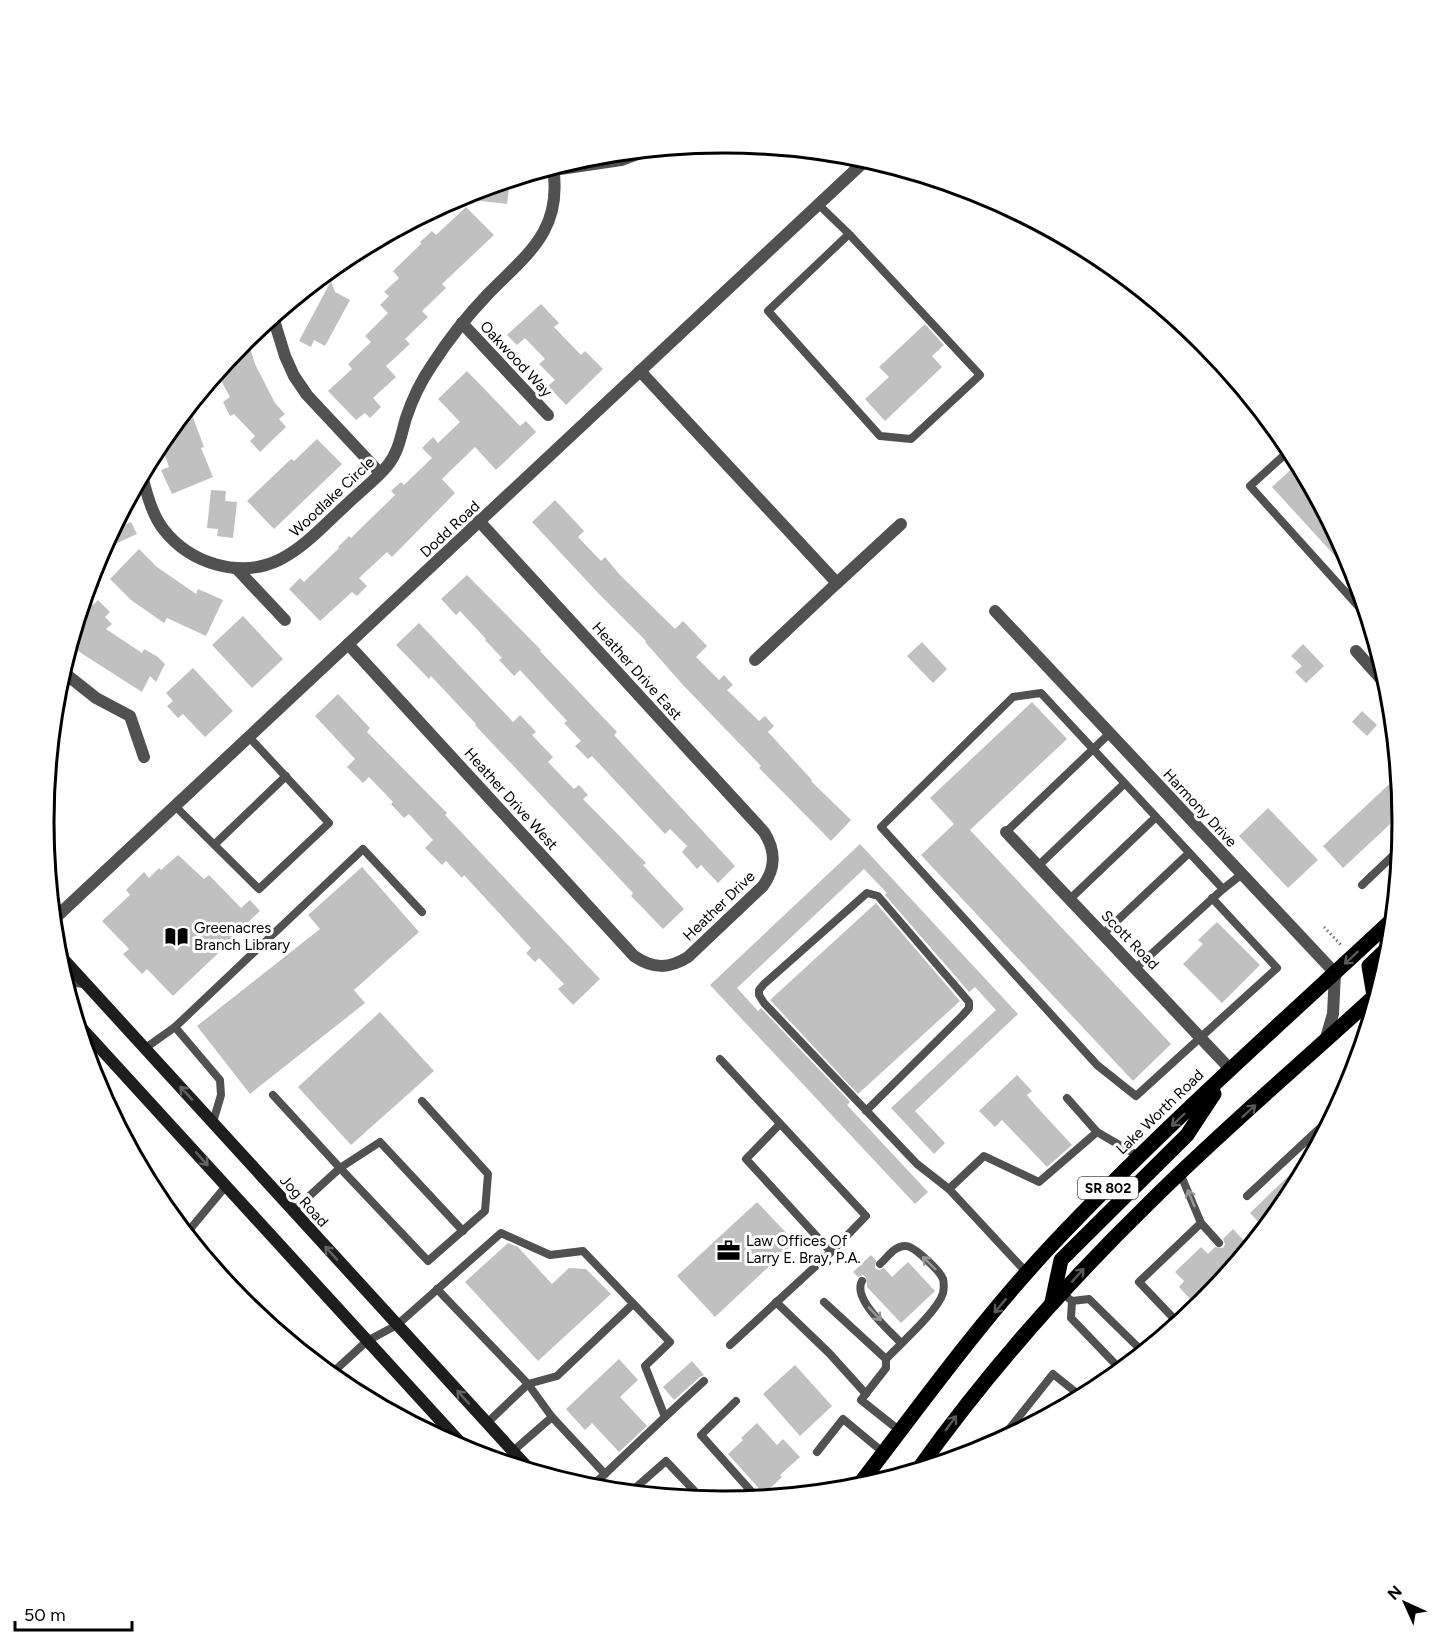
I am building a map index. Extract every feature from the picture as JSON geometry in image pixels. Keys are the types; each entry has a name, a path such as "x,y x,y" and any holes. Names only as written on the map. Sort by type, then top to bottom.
{"main road":[{"name":"Lake Worth Road","path":"866,1476 961,1351 1056,1240 1231,1070 1384,927"},
{"path":"1373,982 1369,966 1379,956"},
{"name":"Jog Road","path":"70,968 521,1460"},
{"name":"SR 802","path":"924,1461 956,1416 1011,1349 1051,1305 1067,1297 1102,1250 1180,1173 1368,1003"},
{"path":"90,1037 454,1435"},
{"path":"1051,1305 1060,1260 1187,1135 1231,1070"}],"street":[{"name":"Dodd Road","path":"60,913 858,167"},
{"name":"Woodlake Circle","path":"145,486 158,520 181,547 209,563 236,568 266,565 298,549 380,473 395,455 406,418 425,376 462,323 489,293 529,255 540,240 548,223 554,199 553,175"},
{"name":"Oakwood Way","path":"462,323 548,415"},
{"path":"276,325 285,356 294,376 307,395 380,473"},
{"path":"640,371 837,583"},
{"name":"Heather Drive East","path":"479,521 764,832 770,842"},
{"path":"755,660 901,524"},
{"path":"236,568 285,620"},
{"name":"Harmony Drive","path":"995,611 1335,973"},
{"name":"Heather Drive West","path":"348,644 634,956 656,967"},
{"path":"1356,651 1376,673"},
{"path":"70,678 96,698 130,716 144,757"},
{"name":"Scott Road","path":"1006,832 1231,1070"},
{"name":"Heather Drive","path":"656,967 679,963 688,957 763,886 770,877 773,865 774,853 770,842"},
{"path":"1324,1043 1333,1014 1335,973"},
{"path":"73,980 83,982"}],"lane":[{"path":"818,204 849,234 980,375 911,439 880,436 768,311 849,234"},
{"path":"1283,456 1250,486 1356,603"},
{"path":"1212,898 1277,968 1136,1096 1097,1065 881,826 1012,697 1041,693 1223,889"},
{"path":"1006,832 1110,734"},
{"path":"175,806 259,889 329,823 249,737"},
{"path":"215,844 286,776"},
{"path":"1038,866 1124,784"},
{"path":"1070,899 1155,817"},
{"path":"144,1049 175,1027 363,849 422,912"},
{"path":"1103,934 1190,853"},
{"path":"1362,885 1392,856"},
{"path":"1136,968 1212,898 1242,874"},
{"path":"866,1111 969,1008 969,1002 878,896 867,893 759,990 759,995 764,1003 866,1111 917,1164 949,1189 1028,1273"},
{"path":"1358,1011 1364,1017"},
{"path":"175,1027 220,1080 221,1095 213,1122"},
{"path":"720,1059 866,1216 831,1252 730,1345"},
{"path":"273,1095 428,1261 485,1211 488,1174 422,1101"},
{"path":"1067,1098 1097,1132 1140,1157"},
{"path":"780,1124 746,1159 831,1252"},
{"path":"949,1189 984,1156 1039,1182 1097,1132"},
{"path":"1247,1196 1313,1139"},
{"path":"293,1211 340,1168 380,1142 463,1230"},
{"path":"1180,1173 1201,1223 1219,1243"},
{"path":"191,1228 226,1186"},
{"path":"1173,1318 1139,1282 1201,1223"},
{"path":"337,1369 368,1341 397,1325 501,1233 550,1255 583,1251 670,1342 645,1366 665,1417"},
{"path":"880,1264 897,1248 904,1245 912,1247 943,1280 944,1292 937,1305 886,1359 886,1368 861,1400 900,1431"},
{"path":"862,1281 859,1286 860,1294 867,1306 902,1342"},
{"path":"437,1289 528,1384 552,1417 605,1474"},
{"path":"1116,1365 1071,1318 1067,1297 1089,1299 1139,1348"},
{"path":"776,1302 829,1353 866,1394"},
{"path":"824,1302 886,1359"},
{"path":"487,1423 528,1384 557,1376 633,1304"},
{"path":"1011,1427 1053,1374 1075,1392"},
{"path":"599,1480 704,1381"},
{"path":"736,1401 701,1435 751,1491"},
{"path":"513,1451 552,1417"},
{"path":"817,1452 843,1419 884,1453"},
{"path":"637,1486 666,1461 695,1491"}],"path":[{"path":"1324,927 1341,945"}],"building":[{"path":"509,189 507,204 477,200"},
{"path":"466,207 494,235 442,284 446,288 422,311 428,317 405,339 410,344 386,366 396,377 373,398 381,407 370,418 365,413 356,420 328,391 352,369 348,364 371,342 365,336 388,313 380,305 389,296 384,292 399,278 393,271 432,231 436,235"},
{"path":"331,281 335,292 350,300 325,346 314,340 311,347 299,341"},
{"path":"541,304 559,323 554,327 581,355 585,351 603,369 566,405 548,386 555,380 539,364 545,359 525,338 517,345 507,335"},
{"path":"925,324 944,345 932,356 942,367 885,421 865,399 889,377 879,367"},
{"path":"250,349 255,364 275,403 285,414 279,419 286,427 260,452 250,441 255,436 234,414 230,416 223,402 230,397 221,380"},
{"path":"467,371 520,426 526,421 536,432 496,470 475,447 442,479 455,493 392,557 387,552 359,578 367,586 357,596 352,592 320,621 289,589 300,578 304,582 349,536 351,538 395,495 391,491 401,482 404,485 432,458 422,448 433,437 438,443 460,422 438,399"},
{"path":"192,415 204,447 201,448 213,477 172,494 161,470 169,467 165,455"},
{"path":"317,439 342,464 274,529 247,501 291,459 294,461"},
{"path":"1291,469 1324,526 1340,561 1272,487"},
{"path":"211,490 226,491 225,501 237,502 233,538 217,536 218,529 207,528"},
{"path":"555,500 584,531 578,537 601,561 605,557 675,629 683,621 707,646 696,657 719,680 724,675 733,685 727,690 759,721 765,716 774,726 768,732 811,781 851,820 831,841 759,768 761,766 683,685 646,641 532,522"},
{"path":"131,522 137,534 115,544 124,525"},
{"path":"139,549 157,567 196,594 198,589 223,600 206,636 167,618 164,623 131,600 110,579"},
{"path":"467,575 617,732 614,735 735,866 718,883 701,865 697,869 682,852 687,846 670,829 665,834 592,756 588,759 575,746 581,741 564,723 567,721 520,670 514,676 499,660 502,658 460,611 456,615 441,599"},
{"path":"98,600 110,612 105,617 112,624 106,629 142,653 144,649 158,657 165,664 156,682 150,676 142,692 77,649 90,607 91,603 93,605"},
{"path":"243,616 283,659 252,688 212,645"},
{"path":"419,623 513,722 520,715 536,732 532,735 553,757 548,762 574,789 579,785 588,795 583,799 646,863 643,865 684,909 663,929 631,896 633,893 431,676 429,679 396,645"},
{"path":"922,642 947,669 933,683 907,656"},
{"path":"1303,644 1324,666 1306,683 1295,672 1302,666 1291,656"},
{"path":"193,668 233,711 205,737 183,714 178,718 167,706 173,701 166,693"},
{"path":"338,694 370,728 367,732 447,813 445,815 600,979 573,1005 558,989 564,984 539,958 535,962 526,953 531,948 464,875 462,878 446,861 442,865 425,848 433,840 409,814 404,818 391,804 393,802 369,777 363,783 347,767 355,759 315,716"},
{"path":"1032,702 1067,739 970,830 1171,1044 1133,1081 921,855 954,824 930,798"},
{"path":"1362,711 1377,725 1367,736 1352,722"},
{"path":"1392,781 1393,821 1343,868 1323,846"},
{"path":"1268,808 1318,860 1288,888 1239,836"},
{"path":"860,844 1018,1014 915,1111 945,1143 934,1154 891,1108 996,1010 975,987 969,992 885,895 887,893 864,869 737,988 758,1011 761,1008 850,1102 847,1105 928,1192 915,1204 710,985"},
{"name":"Greenacres Branch Library","path":"178,855 204,879 209,875 241,908 250,900 260,911 173,996 147,969 142,974 123,954 129,949 102,921 130,895 126,890 144,872 149,878"},
{"path":"362,867 419,932 354,990 365,1003 250,1094 197,1026 320,929 308,915"},
{"path":"876,903 960,1001 858,1094 770,1000"},
{"path":"1217,922 1260,965 1222,1003 1183,964 1203,944 1198,940"},
{"path":"380,1012 434,1071 351,1145 298,1087"},
{"path":"1017,1075 1032,1091 1027,1095 1072,1145 1047,1167 1002,1120 995,1127 979,1111"},
{"path":"1296,1169 1260,1223 1250,1213"},
{"path":"757,1202 795,1242 715,1317 677,1276"},
{"path":"1233,1229 1245,1242 1235,1254 1230,1256 1230,1260 1199,1294 1197,1292 1190,1299 1179,1287 1184,1281 1175,1272 1201,1247 1208,1254 1215,1247 1223,1248 1225,1244 1223,1239"},
{"path":"508,1243 518,1247 552,1284 569,1268 586,1269 611,1294 538,1361 465,1282"},
{"path":"871,1255 876,1260 875,1268 879,1270 884,1268 892,1277 908,1262 935,1291 901,1323 867,1287 866,1277 863,1275 858,1277 853,1272"},
{"path":"619,1359 638,1380 620,1397 647,1426 619,1452 592,1423 585,1430 566,1409"},
{"path":"692,1361 704,1375 674,1400 663,1387"},
{"path":"795,1365 832,1406 800,1436 763,1394"},
{"path":"757,1423 777,1445 783,1439 800,1457 780,1475 782,1477 767,1491 761,1491 728,1454 743,1440 741,1438"}],"place":[{"name":"Greenacres Branch Library","path":"176,937"},
{"name":"Law Offices Of Larry E. Bray, P.A.","path":"728,1250"}]}
